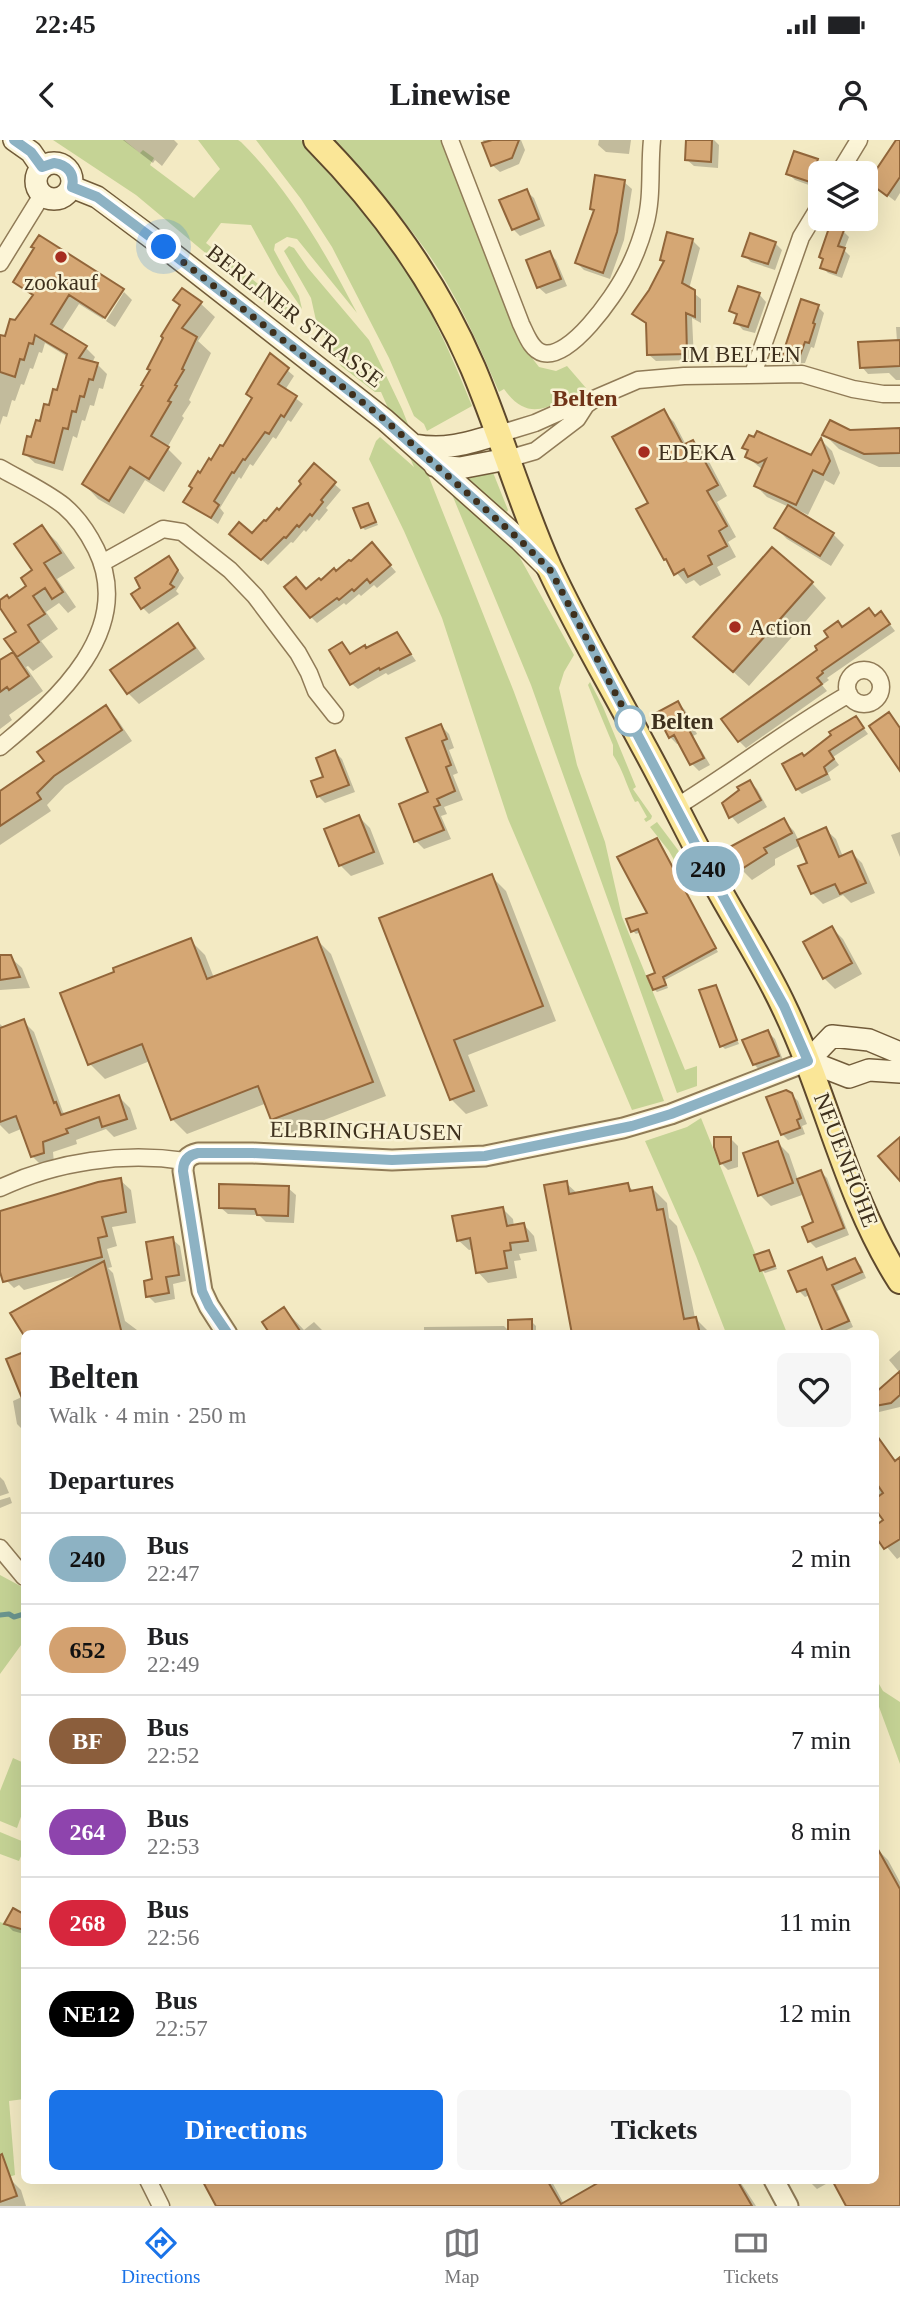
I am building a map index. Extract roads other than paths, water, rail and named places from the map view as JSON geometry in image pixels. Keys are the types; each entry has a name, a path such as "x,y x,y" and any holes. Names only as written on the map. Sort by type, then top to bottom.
{"main road":[{"path":"14,140 31,152 42,167 36,181 43,195 50,199 59,199 67,195 72,187"},
{"name":"NEUENHÖHE","path":"316,140 351,175 393,227 426,279 472,366 526,512 551,571 784,1006 808,1061 868,1222 900,1281"},
{"name":"BERLINER STRASSE","path":"42,167 54,163 63,165 72,174 72,187 97,197 344,387 414,445 551,571"},
{"path":"414,445 434,449 451,447 499,434"},
{"path":"435,466 460,468 507,459"},
{"path":"900,1053 869,1040 832,1036 808,1061 849,1077 869,1070 900,1072"}],"street":[{"path":"450,140 521,324 534,348 544,354 558,352 576,339 608,302 624,278 646,223 651,184 652,140"},
{"path":"846,161 859,140"},
{"path":"0,263 43,195"},
{"path":"752,374 801,237 808,225"},
{"name":"IM BELTEN","path":"507,459 535,451 578,419 586,405 596,398 638,380 802,374 853,389 900,394"},
{"name":"IM BELTEN","path":"499,434 528,426 571,407 586,405"},
{"path":"0,468 64,506 91,539 102,563 106,584 105,610 100,633 78,672 0,747"},
{"path":"102,563 163,529 182,532 221,562 255,596 298,653 316,691 335,715"},
{"path":"676,807 849,694"},
{"name":"ELBRINGHAUSEN","path":"0,1188 61,1168 105,1158 135,1156 185,1161 198,1153 222,1152 392,1160 485,1156 632,1126 671,1114 808,1061"},
{"path":"185,1161 184,1185 202,1291 225,1330"},
{"path":"0,1548 21,1573"},
{"path":"150,2184 161,2206"},
{"path":"776,2184 788,2206"}],"waterway":[{"path":"0,1615 21,1615"}],"place":[{"name":"zookauf","path":"61,257"},
{"name":"EDEKA","path":"644,452"},
{"name":"Action","path":"735,627"},
{"name":"Belten","path":"630,721"}],"district":[{"name":"Belten","path":"585,398"}]}
